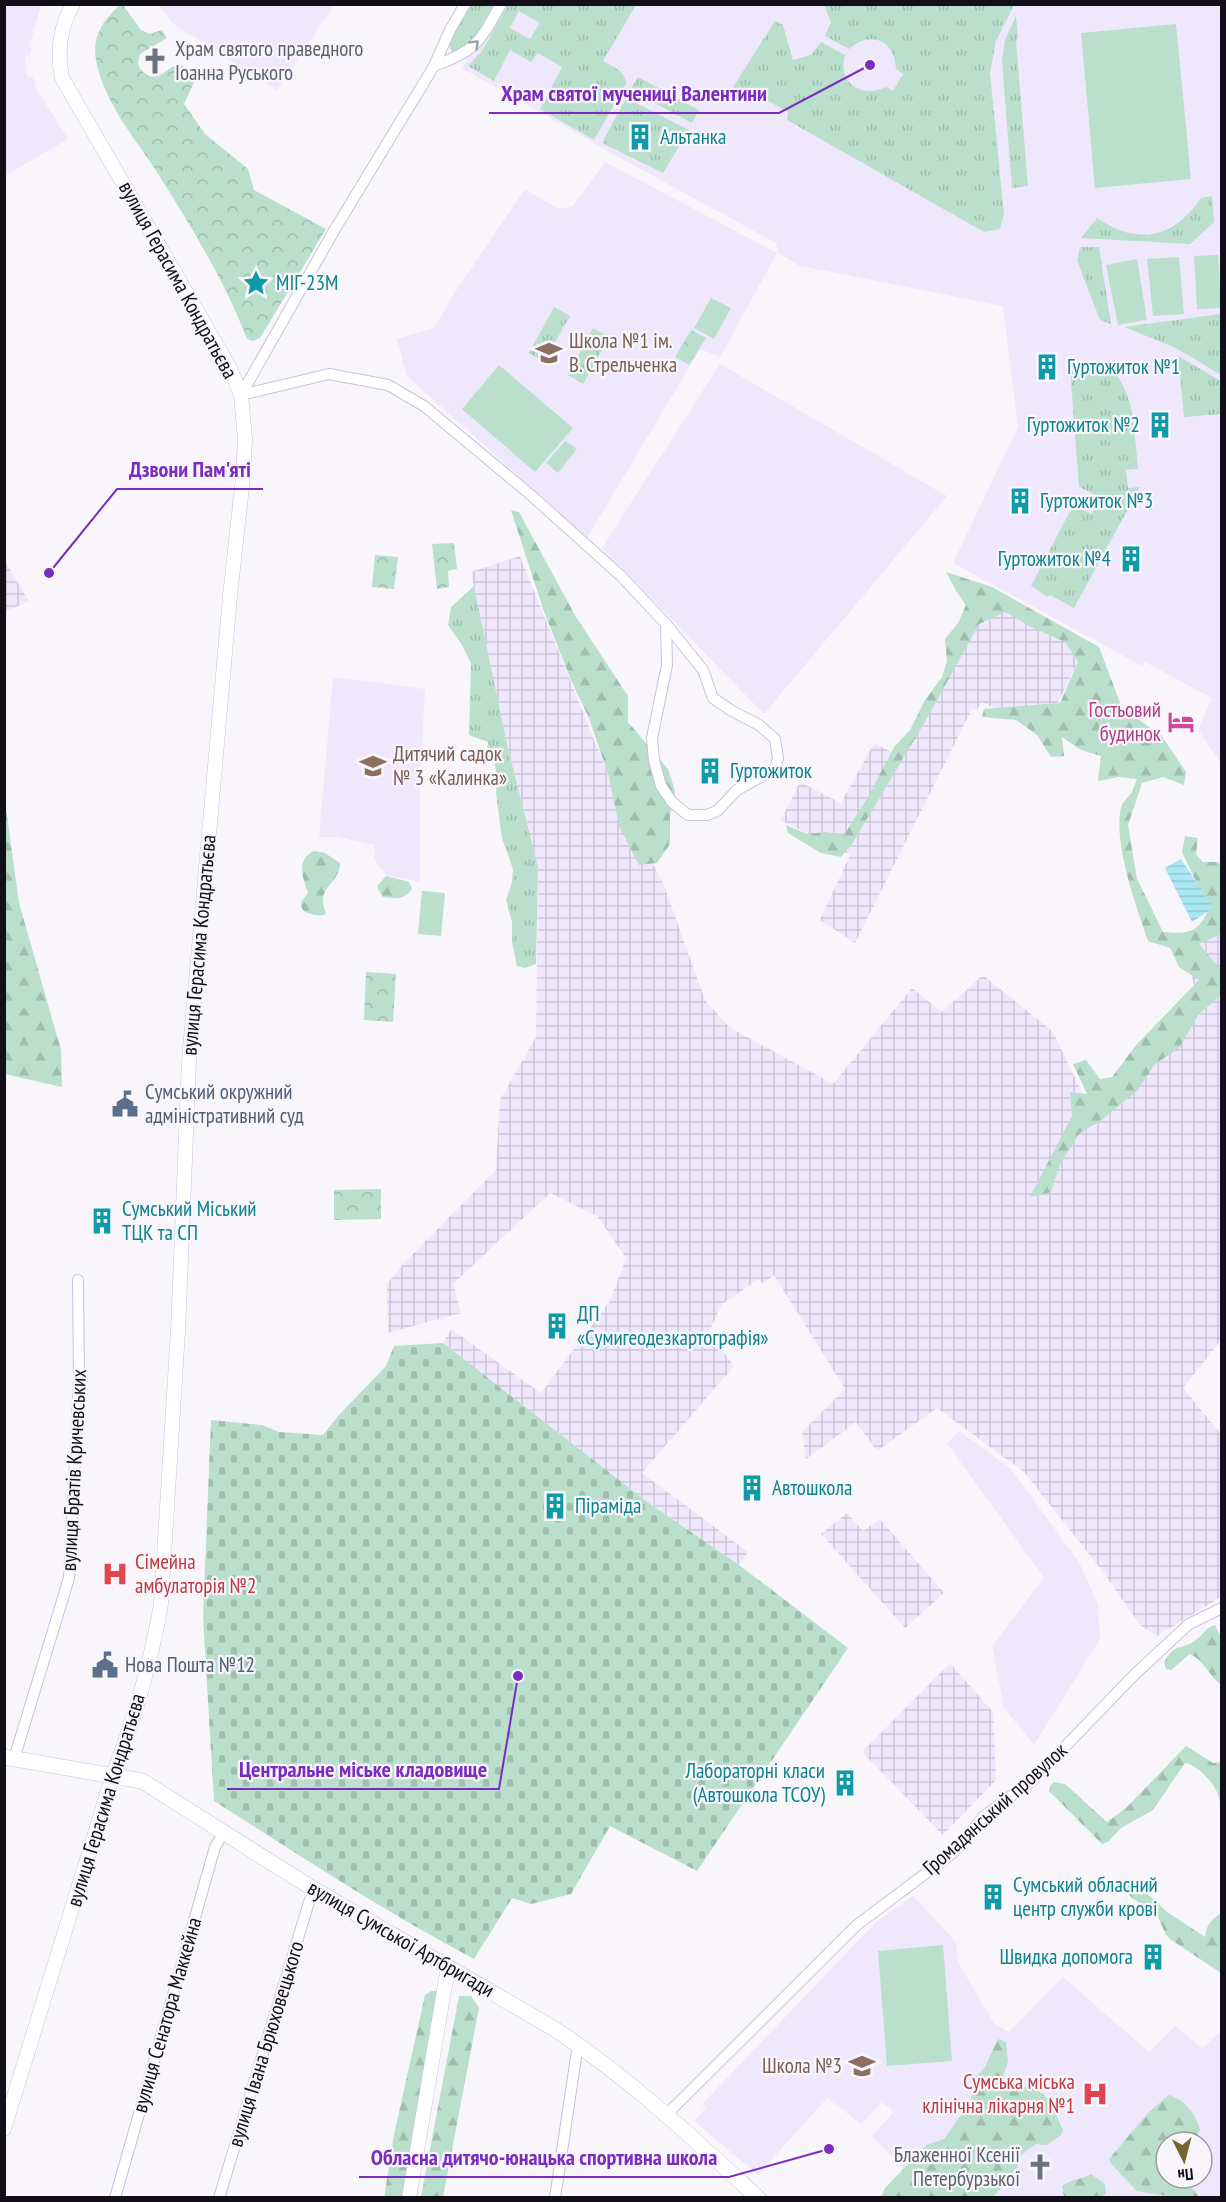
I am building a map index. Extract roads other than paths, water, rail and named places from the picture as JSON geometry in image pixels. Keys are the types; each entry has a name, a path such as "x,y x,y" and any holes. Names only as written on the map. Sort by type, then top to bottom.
{"main road":[{"name":"вулиця Герасима Кондратьєва","path":"4,2129 113,1775 129,1732 161,1604 178,1331 189,1061 245,439 242,395 230,368 62,78 58,57 60,38 74,4"},
{"name":"вулиця Сумської Артбригади","path":"9,1758 142,1781 315,1890 578,2044 667,2114 758,2198"},
{"path":"409,2198 448,1967"}],"street":[{"path":"242,395 335,229 434,66 465,4"},
{"path":"434,66 460,56 473,47 485,34 501,4"},
{"path":"242,395 329,374 388,385 424,406 532,496 621,576 666,624 704,670 713,698 767,731 775,739 778,749 778,763 775,769 737,789 717,811 707,815 688,815 672,802 660,786 654,760 652,738 668,665 666,624"},
{"name":"вулиця Братів Кричевських","path":"9,1758 69,1578 79,1381 78,1280"},
{"name":"Громадянський провулок","path":"667,2114 857,1925 954,1852 984,1816 1033,1780 1134,1675 1189,1624 1221,1608"},
{"name":"вулиця Сенатора Маккейна","path":"115,2198 215,1847 223,1834"},
{"name":"вулиця Івана Брюховецького","path":"219,2198 309,1902 315,1890"},
{"path":"555,2198 578,2044"}],"water":[{"path":"1181,859 1213,908 1192,922 1165,868"}],"place":[{"name":"Храм святого праведного Іоанна Руського","path":"155,61"},
{"name":"Храм святої мучениці Валентини","path":"870,65"},
{"name":"Альтанка","path":"640,137"},
{"name":"МІГ-23М","path":"256,283"},
{"name":"Школа №1 ім. В. Стрельченка","path":"549,353"},
{"name":"Гуртожиток №1","path":"1047,367"},
{"name":"Гуртожиток №2","path":"1160,425"},
{"name":"Гуртожиток №3","path":"1020,501"},
{"name":"Гуртожиток №4","path":"1131,559"},
{"name":"Дзвони Пам'яті","path":"49,573"},
{"name":"Гостьовий будинок","path":"1181,722"},
{"name":"Дитячий садок № 3 «Калинка»","path":"373,766"},
{"name":"Гуртожиток","path":"710,771"},
{"name":"Сумський окружний адміністративний суд","path":"125,1104"},
{"name":"Сумський Міський ТЦК та СП","path":"102,1221"},
{"name":"ДП «Сумигеодезкартографія»","path":"557,1326"},
{"name":"Автошкола","path":"752,1488"},
{"name":"Піраміда","path":"555,1506"},
{"name":"Сімейна амбулаторія №2","path":"115,1574"},
{"name":"Нова Пошта №12","path":"105,1665"},
{"name":"Центральне міське кладовище","path":"518,1676"},
{"name":"Лабораторні класи (Автошкола ТСОУ)","path":"845,1783"},
{"name":"Сумський обласний центр служби крові","path":"993,1897"},
{"name":"Швидка допомога","path":"1153,1957"},
{"name":"Школа №3","path":"862,2066"},
{"name":"Сумська міська клінічна лікарня №1","path":"1095,2094"},
{"name":"Обласна дитячо-юнацька спортивна школа","path":"829,2149"},
{"name":"Блаженної Ксенії Петербурзької","path":"1040,2167"}]}
